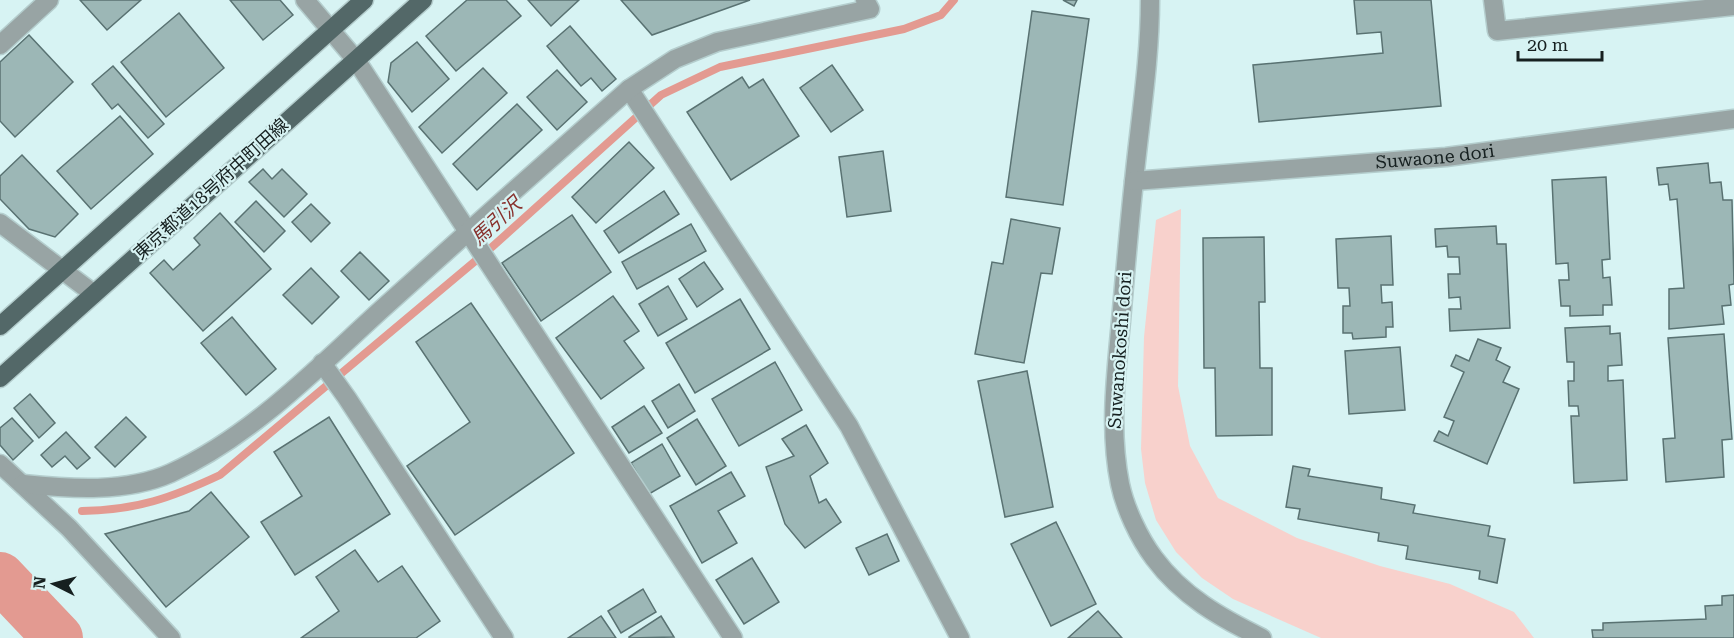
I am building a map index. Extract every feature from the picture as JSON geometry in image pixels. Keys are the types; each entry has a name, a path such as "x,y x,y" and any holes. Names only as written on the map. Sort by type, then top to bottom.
{"main road":[{"path":"0,326 364,0"},
{"name":"東京都道18号府中町田線","path":"0,378 423,0"}],"street":[{"path":"305,0 356,60 492,272 733,638"},
{"path":"23,484 73,490 107,487 169,474 244,430 325,366 470,235 632,93 675,59 717,42 870,9 865,0"},
{"name":"Suwanokoshi dori","path":"1150,0 1150,52 1134,181 1114,400 1114,448 1120,486 1136,525 1154,557 1185,592 1222,618 1262,638"},
{"path":"1493,0 1497,31 1617,9 1734,6"},
{"path":"0,45 40,2"},
{"path":"632,93 849,426 960,638"},
{"name":"Suwaone dori","path":"1134,181 1446,157 1734,119"},
{"path":"0,223 94,294"},
{"path":"325,366 504,638"},
{"path":"0,464 69,528 171,638"}],"shaded area":[{"path":"1181,209 1178,386 1190,446 1218,498 1297,538 1380,566 1450,584 1514,612 1534,638 1321,638 1233,599 1202,578 1176,552 1156,520 1145,483 1141,449 1144,337 1156,220"}],"building":[{"path":"80,0 141,0 107,30"},
{"path":"230,0 280,0 293,15 263,40"},
{"path":"467,0 506,0 521,16 456,71 426,36"},
{"path":"528,0 579,0 551,26"},
{"path":"621,0 750,0 652,35"},
{"path":"1063,0 1077,0 1074,6"},
{"path":"1354,0 1431,0 1441,106 1259,122 1253,65 1383,53 1381,32 1357,34"},
{"path":"1032,11 1089,19 1063,205 1006,197"},
{"path":"179,13 224,68 166,117 121,62"},
{"path":"570,26 616,79 602,91 591,78 581,86 547,46"},
{"path":"29,35 73,82 15,137 0,121 0,62"},
{"path":"417,42 449,79 412,112 388,82 391,63"},
{"path":"832,65 863,110 831,132 800,88"},
{"path":"113,66 164,124 148,138 118,104 112,109 92,84"},
{"path":"483,68 507,93 442,153 419,127"},
{"path":"557,70 587,102 557,130 527,97"},
{"path":"742,77 749,88 763,79 799,136 731,180 687,112"},
{"path":"517,104 542,130 477,190 453,164"},
{"path":"120,116 153,154 91,209 57,171"},
{"path":"629,142 654,168 596,223 572,197"},
{"path":"883,151 891,211 847,217 839,157"},
{"path":"22,155 78,214 55,237 29,229 0,199 0,176"},
{"path":"1708,163 1710,183 1721,182 1723,200 1732,200 1734,284 1729,285 1731,305 1722,306 1724,324 1669,329 1669,289 1684,288 1677,199 1670,200 1668,184 1659,185 1657,168"},
{"path":"263,169 272,179 282,169 307,194 284,217 249,182"},
{"path":"1606,177 1610,259 1602,260 1603,278 1610,277 1612,305 1603,305 1603,315 1570,316 1570,306 1561,306 1559,280 1569,280 1568,263 1556,264 1552,180"},
{"path":"664,191 679,214 619,253 604,231"},
{"path":"256,201 285,231 264,252 235,222"},
{"path":"311,204 330,223 311,242 292,222"},
{"path":"220,213 271,269 203,331 150,273 164,260 173,270 200,245 194,238"},
{"path":"572,215 611,272 541,321 502,263"},
{"path":"1011,219 1060,228 1052,274 1041,273 1024,363 975,354 992,262 1003,264"},
{"path":"691,224 706,251 637,289 622,262"},
{"path":"1496,226 1497,244 1506,244 1510,328 1450,331 1449,309 1461,309 1460,297 1449,298 1448,274 1460,274 1459,257 1448,257 1447,246 1436,247 1435,229"},
{"path":"1391,236 1393,285 1381,285 1382,303 1392,302 1393,327 1386,327 1386,337 1353,339 1352,333 1343,333 1343,306 1350,306 1349,288 1338,288 1336,239"},
{"path":"1264,237 1265,302 1259,302 1260,368 1272,368 1272,435 1216,436 1215,368 1204,368 1203,238"},
{"path":"360,252 389,281 369,300 341,271"},
{"path":"704,262 723,289 697,307 679,279"},
{"path":"311,268 339,297 312,324 283,295"},
{"path":"668,286 687,319 658,336 639,304"},
{"path":"613,296 639,331 624,341 644,368 601,399 556,338"},
{"path":"740,299 770,349 695,393 666,343"},
{"path":"471,303 574,453 455,535 407,466 470,422 416,342"},
{"path":"232,317 276,369 246,395 201,343"},
{"path":"1610,326 1610,334 1620,333 1622,365 1608,366 1608,381 1623,380 1627,480 1574,483 1571,416 1579,416 1578,406 1569,406 1568,381 1574,381 1574,362 1567,362 1565,328"},
{"path":"1724,334 1732,439 1722,440 1724,477 1666,482 1663,439 1675,438 1668,338"},
{"path":"1478,339 1501,348 1496,360 1510,367 1503,382 1519,389 1487,464 1434,441 1439,431 1448,436 1454,421 1444,417 1464,372 1451,366 1456,355 1469,361"},
{"path":"1400,347 1405,410 1349,414 1345,351"},
{"path":"775,362 802,410 739,446 712,399"},
{"path":"1027,371 1053,507 1005,517 978,381"},
{"path":"679,384 695,411 668,428 652,401"},
{"path":"30,394 55,423 39,438 14,408"},
{"path":"644,406 662,433 629,453 612,427"},
{"path":"126,417 146,437 115,467 95,447"},
{"path":"329,417 390,514 295,575 261,522 302,496 274,452"},
{"path":"12,418 33,441 13,460 0,445 0,428"},
{"path":"697,419 726,466 696,485 667,438"},
{"path":"806,425 828,463 810,476 819,503 826,499 841,522 805,548 785,524 766,467 794,456 782,439"},
{"path":"66,432 90,458 77,469 65,456 52,467 41,455"},
{"path":"662,444 680,476 649,494 631,463"},
{"path":"1293,466 1310,469 1308,476 1382,488 1381,499 1415,505 1413,513 1490,526 1488,536 1505,539 1497,583 1479,579 1480,571 1406,559 1408,546 1378,541 1379,533 1298,519 1300,509 1286,507"},
{"path":"731,472 745,496 718,511 737,543 702,563 670,506"},
{"path":"211,492 249,537 166,607 105,534 189,511"},
{"path":"1056,522 1096,604 1051,626 1011,544"},
{"path":"887,534 899,561 869,575 856,548"},
{"path":"355,550 378,582 402,566 440,621 416,638 301,638 339,611 316,577"},
{"path":"752,558 779,602 744,624 716,580"},
{"path":"643,589 656,612 621,633 608,611"},
{"path":"1734,595 1734,638 1593,638 1592,630 1603,630 1603,623 1706,619 1705,606 1722,605 1722,596"},
{"path":"1098,611 1122,638 1068,638"},
{"path":"601,616 616,638 568,638"},
{"path":"661,616 674,637 629,638 629,637"}],"waterway":[{"name":"馬引沢","path":"82,511 120,508 153,501 220,475 492,247 661,95 720,67 904,29 941,15 954,0"},
{"path":"0,577 58,638"}]}
